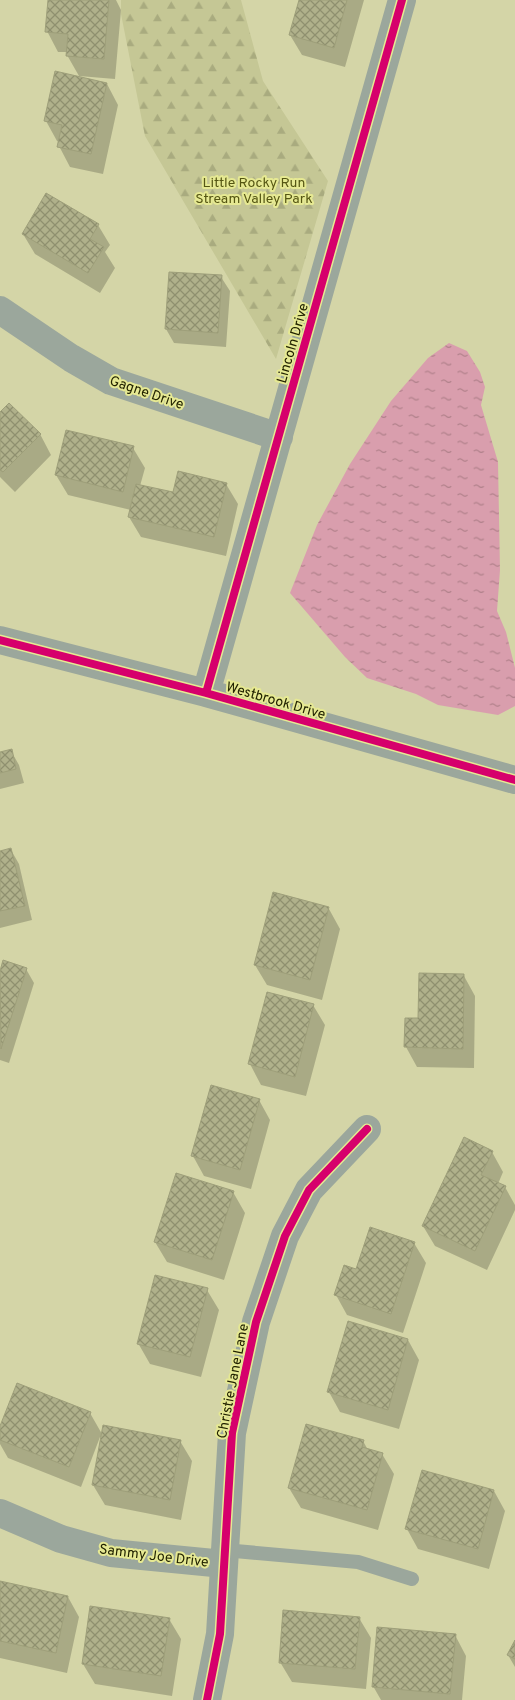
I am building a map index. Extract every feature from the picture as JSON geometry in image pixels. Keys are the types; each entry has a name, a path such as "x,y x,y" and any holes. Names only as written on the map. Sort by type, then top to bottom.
{"street":[{"name":"Lincoln Drive","path":"206,693 402,0"},
{"name":"Gagne Drive","path":"0,310 71,358 111,381 279,437"},
{"name":"Westbrook Drive","path":"0,640 206,693 515,780"},
{"name":"Christie Jane Lane","path":"207,1700 220,1634 232,1433 256,1322 285,1236 309,1190 367,1129"},
{"name":"Sammy Joe Drive","path":"0,1514 61,1539 111,1553 224,1557"}],"lane":[{"path":"224,1557 358,1562 412,1579"}],"green space":[{"name":"Little Rocky Run Stream Valley Park","path":"121,0 241,0 263,81 328,181 276,359 145,136 121,14"}],"water":[{"path":"449,343 467,351 480,372 485,387 481,405 498,462 500,570 497,611 506,632 515,668 515,706 498,715 438,705 416,694 367,678 345,657 290,593 317,525 350,464 391,401 428,358"}],"building":[{"path":"48,0 109,0 104,59 66,56 68,34 45,32"},
{"path":"299,0 347,0 334,48 289,35"},
{"path":"55,71 107,83 91,154 57,147 62,125 44,121"},
{"path":"46,193 99,224 90,239 104,247 88,273 22,234"},
{"path":"169,272 222,275 218,333 165,329"},
{"path":"9,403 41,434 3,472 0,470 0,412"},
{"path":"66,430 134,446 123,492 55,475"},
{"path":"178,471 227,483 214,537 128,517 136,484 173,492"},
{"path":"12,749 16,769 0,773 0,752"},
{"path":"11,848 25,906 0,911 0,851"},
{"path":"273,892 329,907 310,980 254,965"},
{"path":"3,960 27,968 1,1049 0,971"},
{"path":"419,973 464,974 463,1049 404,1047 405,1018 418,1018"},
{"path":"267,992 314,1004 295,1077 248,1064"},
{"path":"211,1085 260,1099 240,1170 191,1156"},
{"path":"464,1137 493,1151 481,1175 506,1186 475,1251 422,1226"},
{"path":"176,1173 234,1191 212,1260 154,1242"},
{"path":"370,1227 415,1242 391,1314 334,1295 344,1265 356,1269"},
{"path":"155,1275 208,1288 190,1357 137,1344"},
{"path":"348,1321 408,1339 388,1410 327,1392"},
{"path":"17,1383 91,1412 69,1467 0,1440 0,1426"},
{"path":"306,1424 364,1440 362,1447 383,1453 367,1510 288,1488"},
{"path":"103,1425 181,1440 170,1500 92,1485"},
{"path":"422,1470 494,1490 478,1549 405,1529"},
{"path":"0,1581 68,1596 56,1653 0,1641"},
{"path":"90,1606 170,1618 161,1676 82,1664"},
{"path":"283,1610 360,1617 355,1669 279,1663"},
{"path":"377,1627 456,1634 450,1694 372,1687"},
{"path":"515,1640 515,1659 507,1655"}],"cycle path":[{"path":"206,693 402,0"},
{"path":"0,640 206,693 515,780"},
{"path":"207,1700 220,1634 232,1433 256,1322 285,1236 309,1190 367,1129"}]}
